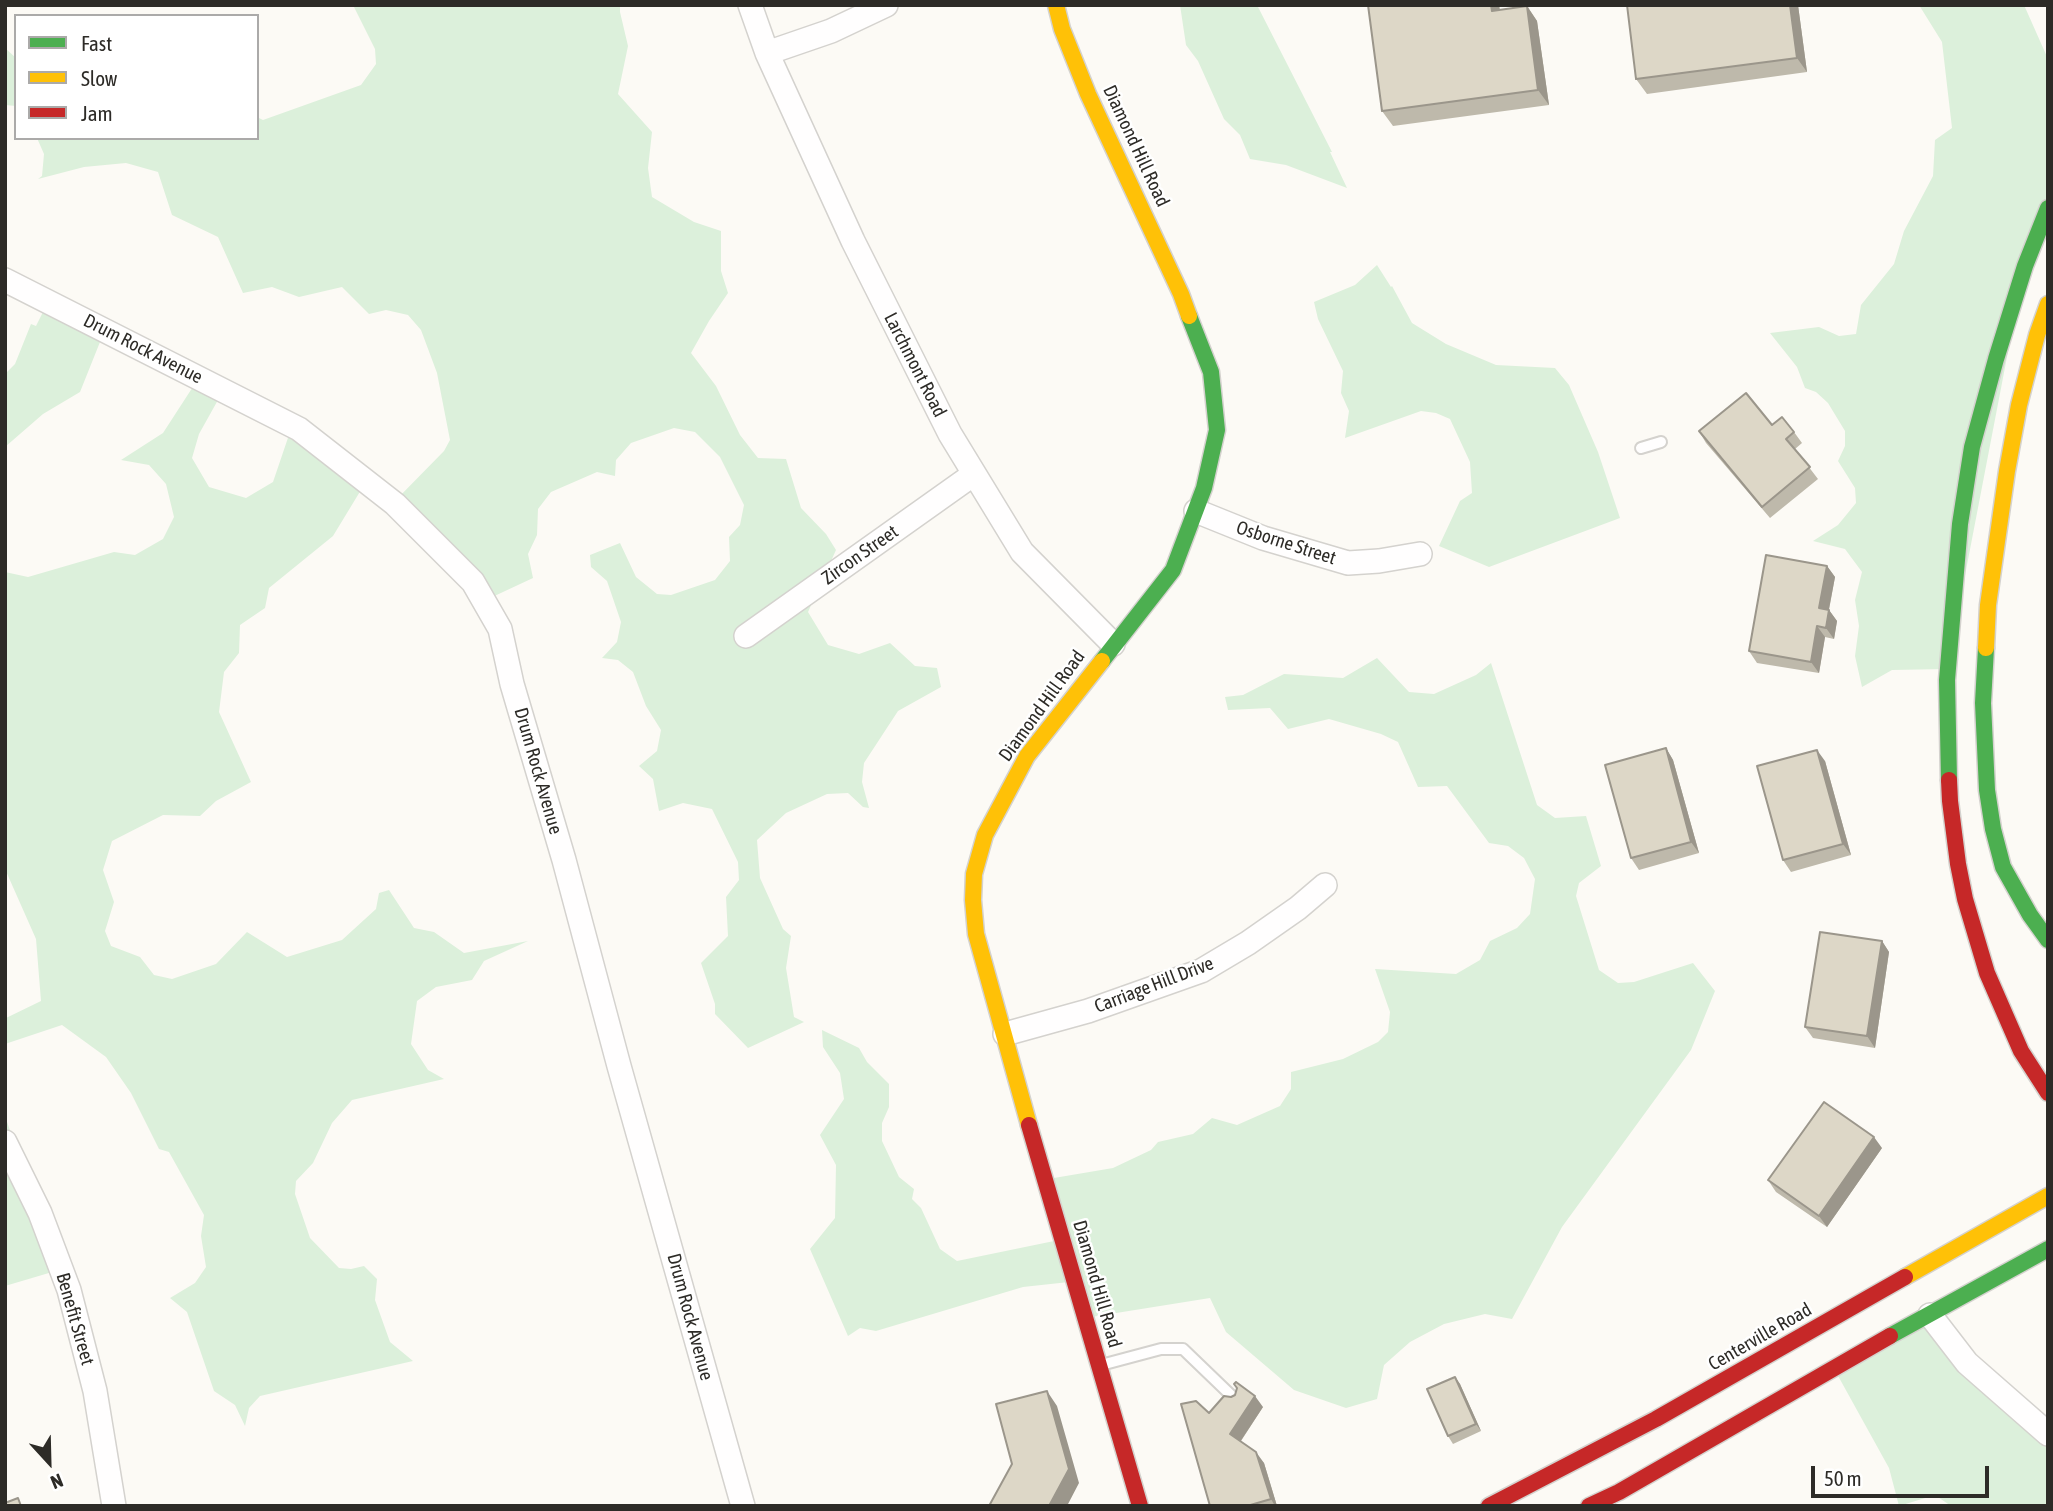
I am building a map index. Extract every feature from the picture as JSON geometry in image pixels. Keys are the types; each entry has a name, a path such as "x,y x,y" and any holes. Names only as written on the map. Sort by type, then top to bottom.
{"main road":[{"name":"Diamond Hill Road","path":"1056,5 1062,29 1088,94 1181,294 1211,372 1217,430 1204,488 1173,570 1027,756 985,835 974,874 976,934 1140,1506"},
{"path":"2048,208 2025,266 1972,447 1960,524 1947,680 1950,801 1965,899 1987,973 2008,1024 2021,1051 2048,1093"},
{"path":"2048,304 2019,405 2000,512 1988,605 1983,703 1987,790 2003,867 2025,907 2048,940"},
{"name":"Centerville Road","path":"1489,1506 1626,1440 2048,1196"},
{"path":"1589,1506 1647,1468 2048,1248"}],"street":[{"name":"Larchmont Road","path":"750,5 767,53 853,241 950,434 1022,552 1113,644"},
{"path":"767,53 831,31 886,5"},
{"name":"Drum Rock Avenue","path":"5,280 299,429 395,504 473,582 500,629 512,684 564,859 608,1027 743,1506"},
{"name":"Zircon Street","path":"747,636 974,474"},
{"name":"Osborne Street","path":"1196,511 1263,538 1348,563 1420,554"},
{"name":"Carriage Hill Drive","path":"1004,1034 1088,1011 1201,971 1248,943 1325,885"},
{"name":"Benefit Street","path":"5,1142 40,1213 69,1290 95,1391 114,1506"},
{"path":"1930,1315 1967,1363 2048,1434"}],"lane":[{"path":"1641,449 1661,442"},
{"path":"1099,1366 1161,1349 1183,1349 1237,1401"}],"green space":[{"path":"353,5 620,5 628,46 618,94 652,132 648,168 652,197 694,222 721,231 721,271 728,293 691,353 716,386 740,435 758,458 786,459 801,508 826,534 836,550 808,612 828,645 859,654 890,643 915,666 937,668 941,687 898,711 864,763 862,782 869,808 863,807 848,793 827,794 786,813 757,840 760,878 783,929 791,936 786,968 794,1017 804,1022 748,1048 715,1014 715,1004 701,963 728,936 726,897 739,880 738,862 712,809 683,803 659,811 653,779 639,766 657,751 661,730 646,706 633,672 618,660 602,658 617,642 621,622 607,581 591,567 590,555 620,543 636,577 657,594 671,595 715,580 730,561 729,537 740,525 744,505 720,457 695,432 674,428 631,443 616,460 615,476 597,472 551,492 538,509 537,535 528,554 533,578 488,599 393,503 444,451 450,440 437,373 421,330 408,315 386,310 369,314 342,287 299,297 272,287 243,293 218,237 172,215 158,172 126,163 84,167 38,179 42,176 44,154 38,140 259,140 259,118 263,120 361,85 376,64 375,49"},
{"path":"1180,5 1257,5 1332,152 1347,188 1286,165 1250,159 1240,135 1224,119 1198,61 1186,45"},
{"path":"1919,5 2024,5 2048,59 2048,212 2022,279 1947,669 1892,670 1862,687 1855,656 1859,626 1855,600 1862,572 1845,549 1813,541 1838,525 1856,503 1855,488 1838,461 1845,446 1845,431 1828,403 1816,392 1805,388 1797,367 1770,333 1819,327 1839,336 1856,334 1861,305 1894,264 1904,231 1933,176 1935,140 1952,128 1942,42"},
{"path":"5,48 14,56 14,106 5,105"},
{"path":"1377,265 1412,323 1446,344 1496,365 1555,368 1569,385 1598,452 1620,518 1489,567 1439,546 1460,501 1472,493 1470,462 1450,419 1421,411 1345,438 1349,411 1341,393 1343,371 1318,319 1314,302 1355,285"},
{"path":"49,300 104,332 80,392 43,414 5,447 5,374 15,364 31,324 36,326"},
{"path":"198,379 223,391 199,434 192,458 209,487 246,498 273,482 292,426 364,485 333,536 269,588 265,608 240,625 239,653 224,672 219,712 251,782 216,801 200,816 163,815 112,841 103,870 114,902 105,931 111,946 140,957 154,975 172,979 216,964 247,932 287,957 342,940 376,909 379,893 389,890 414,928 434,932 464,953 528,941 484,961 472,980 436,987 417,1001 411,1044 428,1070 444,1079 352,1100 332,1123 313,1163 296,1181 295,1194 310,1238 339,1268 364,1266 377,1279 375,1300 390,1342 413,1361 260,1396 249,1408 245,1426 235,1405 214,1391 187,1312 170,1298 195,1283 206,1267 201,1236 204,1215 169,1152 159,1149 131,1093 106,1057 62,1025 5,1044 6,1018 41,1001 36,939 5,869 5,572 28,577 114,552 135,555 163,539 174,517 166,484 149,465 121,460 163,433"},
{"path":"1377,658 1409,692 1434,694 1476,675 1491,663 1537,805 1555,818 1586,816 1601,866 1579,883 1576,896 1599,970 1618,983 1634,982 1693,963 1715,991 1691,1050 1562,1227 1512,1319 1485,1314 1444,1324 1410,1342 1384,1365 1377,1399 1346,1408 1294,1390 1226,1332 1210,1298 1085,1318 1069,1282 1023,1287 876,1331 860,1328 848,1336 810,1249 835,1218 836,1165 820,1135 844,1099 840,1073 823,1047 822,1030 859,1048 867,1062 889,1084 889,1107 882,1123 882,1141 899,1177 914,1189 912,1199 921,1208 940,1249 957,1261 1059,1240 1048,1179 1113,1168 1151,1150 1158,1142 1193,1134 1212,1118 1237,1125 1280,1106 1291,1089 1291,1072 1343,1059 1378,1042 1388,1032 1390,1012 1375,969 1456,974 1480,960 1490,941 1517,928 1530,914 1535,879 1524,858 1508,846 1489,843 1447,786 1418,787 1398,742 1381,734 1329,719 1288,729 1270,708 1228,710 1225,697 1243,695 1284,674 1343,678"},
{"path":"5,1116 59,1270 5,1286"},
{"path":"1928,1320 2048,1437 2048,1506 1951,1506 1935,1495 1899,1506 1889,1468 1837,1374"}],"building":[{"path":"1368,5 1491,5 1492,11 1527,6 1538,90 1382,111"},
{"path":"1627,5 1790,5 1797,58 1636,79"},
{"path":"1746,393 1772,425 1782,417 1794,432 1786,439 1810,467 1762,507 1699,431"},
{"path":"1766,555 1827,566 1819,608 1829,610 1826,628 1817,626 1811,662 1749,651"},
{"path":"1666,748 1691,842 1631,858 1605,765"},
{"path":"1817,750 1843,844 1783,860 1757,766"},
{"path":"1820,932 1882,941 1867,1036 1805,1027"},
{"path":"1824,1102 1874,1137 1819,1216 1768,1180"},
{"path":"1455,1377 1476,1424 1448,1436 1427,1389"},
{"path":"1236,1382 1255,1396 1230,1434 1256,1452 1271,1499 1247,1506 1210,1506 1181,1404 1196,1401 1209,1413 1224,1396 1235,1395"},
{"path":"1047,1391 1069,1469 1049,1506 989,1506 1012,1464 996,1404"},
{"path":"18,1498 21,1506 5,1506 5,1503"}],"traffic: fast":[{"path":"1949,780 1947,680 1960,524 1972,447 2025,266 2048,208"},
{"path":"1102,661 1173,570 1204,488 1217,430 1211,372 1189,316"},
{"path":"1986,648 1983,703 1987,790 1993,829 2003,867 2030,915 2048,940"},
{"path":"1890,1336 2048,1249"}],"traffic: slow":[{"path":"1056,5 1062,29 1088,94 1189,316"},
{"path":"1986,648 1988,605 2007,471 2019,405 2048,304"},
{"path":"1029,1125 976,934 974,874 985,835 1027,756 1102,661"},
{"path":"1905,1277 2048,1196"}],"traffic: jam":[{"path":"1949,780 1958,864 1965,899 1987,973 2021,1051 2048,1093"},
{"path":"1029,1125 1140,1506"},
{"path":"1489,1506 1656,1419 1905,1277"},
{"path":"1589,1506 1619,1492 1890,1336"}]}
